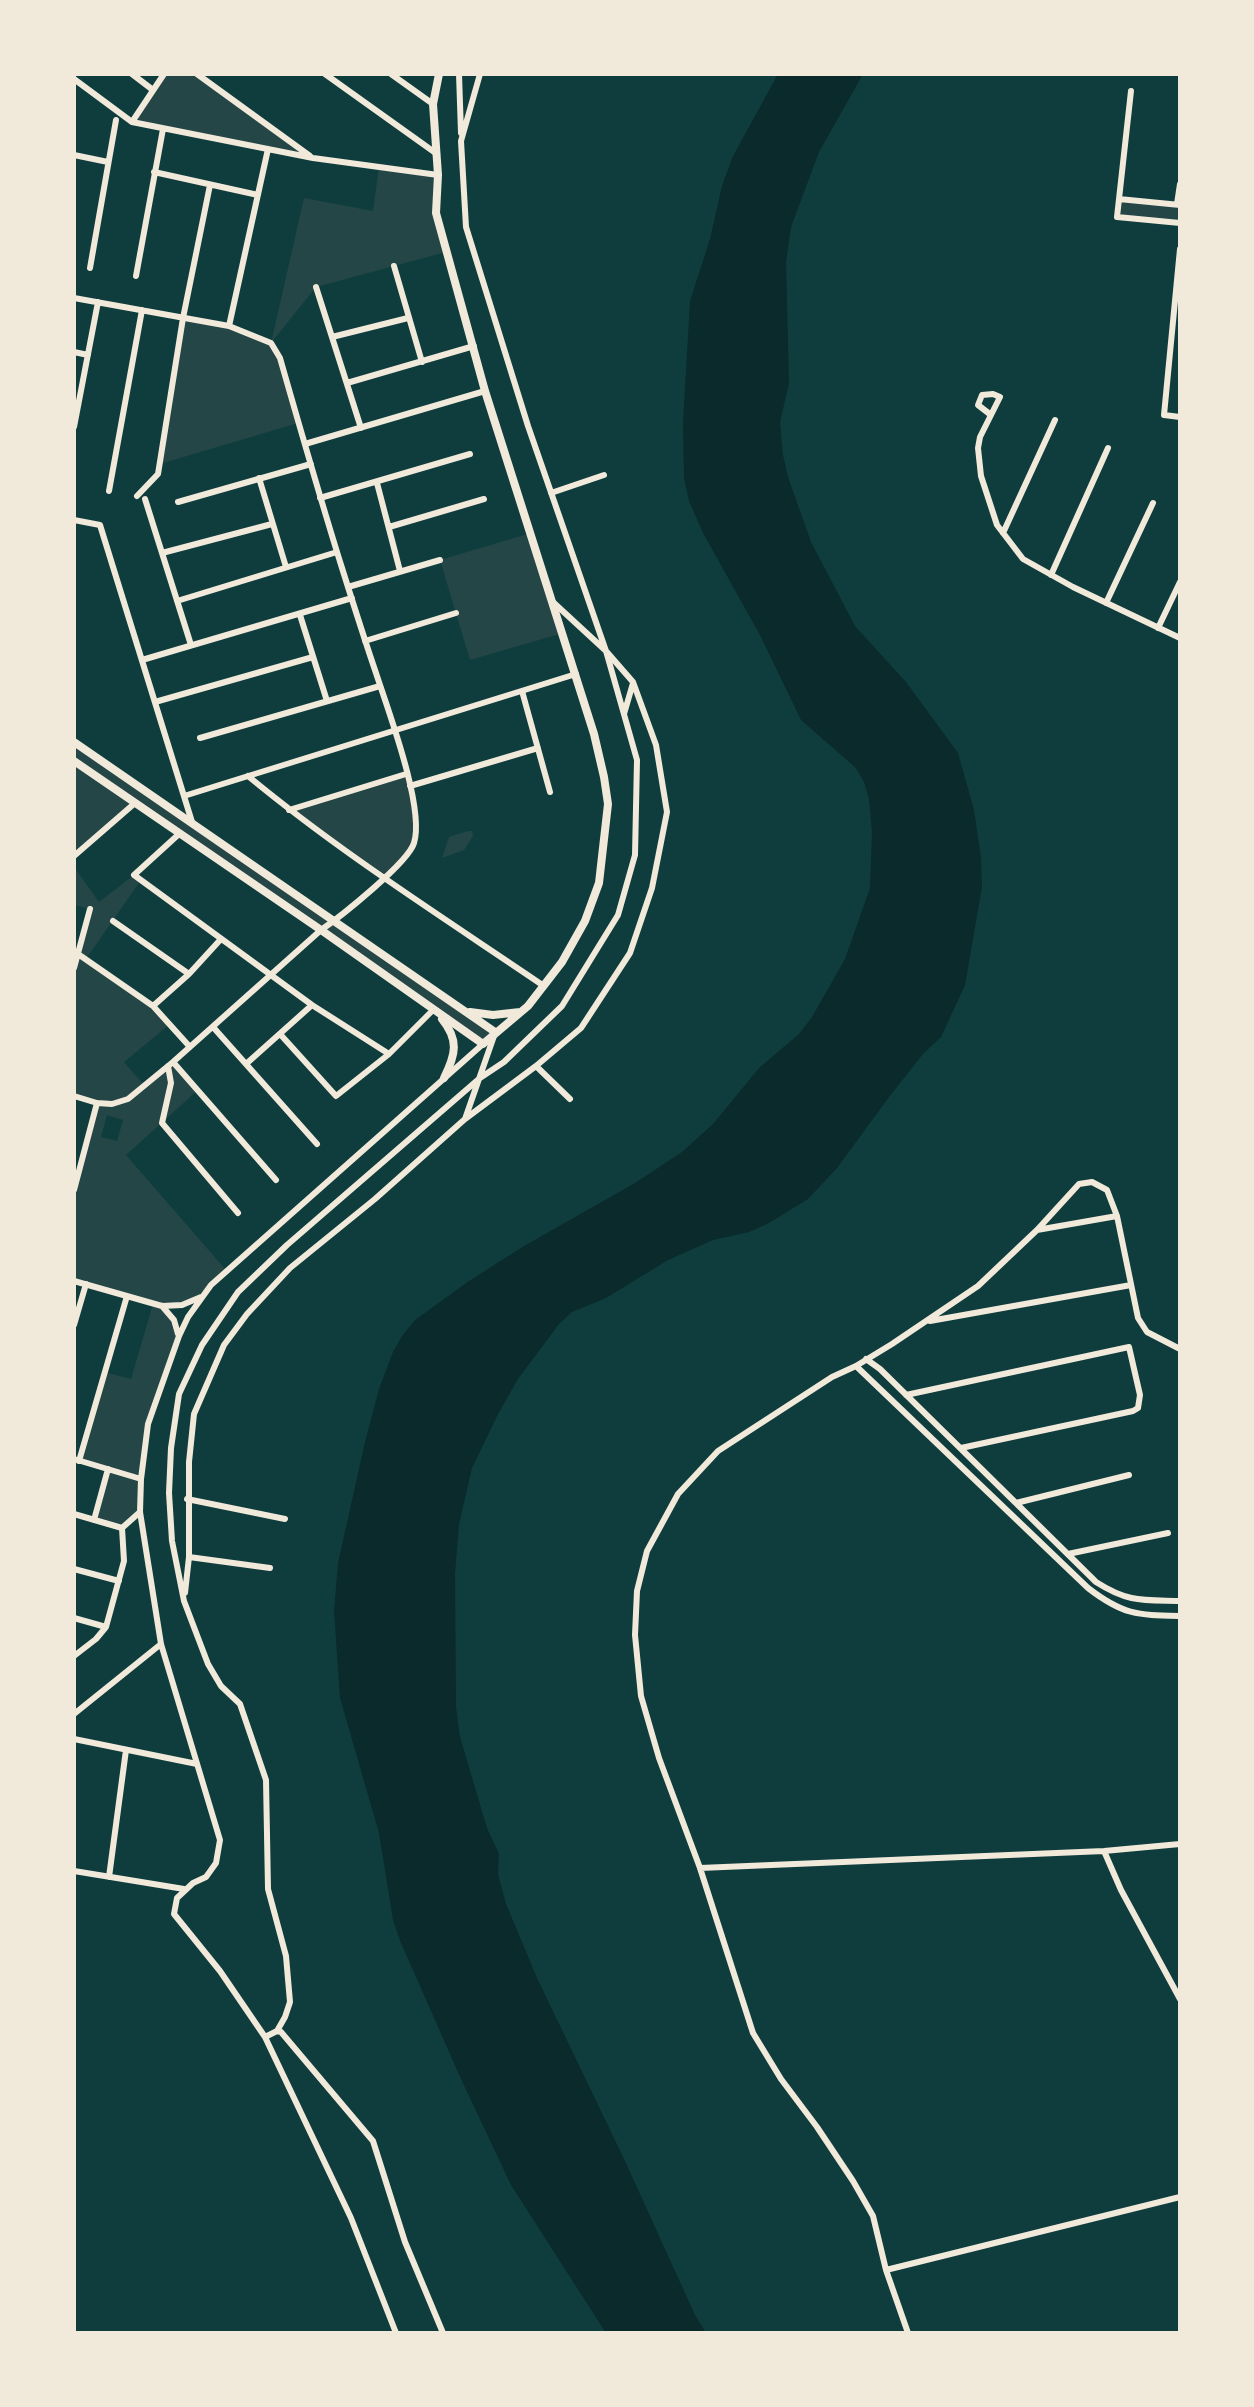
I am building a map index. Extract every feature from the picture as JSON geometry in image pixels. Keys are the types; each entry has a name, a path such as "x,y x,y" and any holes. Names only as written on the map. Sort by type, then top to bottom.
{"street":[{"path":"132,74 153,90"},
{"path":"132,122 164,74"},
{"path":"197,74 313,158"},
{"path":"325,74 437,154"},
{"path":"391,74 433,104"},
{"path":"396,2333 351,2218 265,2037 220,1971 174,1914 177,1898 184,1889 206,1877 216,1863 220,1840 161,1644 140,1512 148,1424 179,1336 201,1297 226,1270 528,1006 562,962 585,921 599,883 608,804 604,777 576,674 485,391 436,213 438,175 433,104 439,74"},
{"path":"265,2037 277,2031 290,2002 286,1956 268,1889 266,1780 240,1704 221,1686 208,1664 184,1601 172,1541 169,1493 171,1448 179,1394 202,1345 238,1292 287,1245 480,1078 504,1062 562,1006 618,915 635,855 637,760 606,651 528,426 466,227 459,74"},
{"path":"461,141 480,74"},
{"path":"74,79 132,122 313,158 438,175"},
{"path":"1131,91 1117,217 1180,223"},
{"path":"90,268 116,120"},
{"path":"136,276 163,129"},
{"path":"229,326 268,149"},
{"path":"74,155 108,162"},
{"path":"154,172 258,195"},
{"path":"1119,199 1178,204 1180,184"},
{"path":"137,496 158,474 183,318 210,185"},
{"path":"1180,249 1164,415 1180,417"},
{"path":"394,266 422,362"},
{"path":"316,287 361,428"},
{"path":"74,298 229,326 271,343 280,358 320,498 394,730 417,821 410,852 384,878 128,1099 112,1104 74,1096"},
{"path":"74,427 98,302"},
{"path":"109,491 142,310"},
{"path":"332,337 408,318"},
{"path":"347,383 474,346"},
{"path":"74,352 88,355"},
{"path":"305,444 485,391"},
{"path":"991,415 978,448 981,476 997,525 1023,559 1180,638"},
{"path":"1003,533 1055,420"},
{"path":"1051,575 1108,448"},
{"path":"320,498 470,454"},
{"path":"178,502 311,464"},
{"path":"551,493 604,475"},
{"path":"259,478 286,567"},
{"path":"377,483 400,571"},
{"path":"145,499 191,645"},
{"path":"389,527 484,499"},
{"path":"1106,603 1153,503"},
{"path":"74,520 100,525 192,822"},
{"path":"162,553 272,524"},
{"path":"177,601 337,552"},
{"path":"348,587 440,560"},
{"path":"1158,628 1180,582"},
{"path":"142,660 352,598"},
{"path":"184,1601 189,1557 187,1499 194,1414 224,1345 247,1314 290,1268 375,1199 465,1119 581,1028 630,953 652,888 667,812 656,745 633,682 606,651 553,603"},
{"path":"365,641 456,613"},
{"path":"300,615 327,701"},
{"path":"155,702 313,657"},
{"path":"184,796 576,674"},
{"path":"624,714 633,682"},
{"path":"200,738 380,686"},
{"path":"522,691 550,792"},
{"path":"74,742 495,1032"},
{"path":"410,786 538,748"},
{"path":"74,761 483,1044"},
{"path":"289,810 406,774"},
{"path":"248,776 289,810 384,878 544,986"},
{"path":"74,856 135,803"},
{"path":"179,834 134,875 312,1005 389,1054"},
{"path":"74,968 90,909"},
{"path":"113,921 189,974"},
{"path":"153,1006 189,974 221,939"},
{"path":"78,954 153,1006 190,1047"},
{"path":"246,1064 312,1005"},
{"path":"280,1034 336,1096 389,1054 434,1009"},
{"path":"434,1009 450,1029 455,1047 444,1078"},
{"path":"467,1011 493,1015 520,1012"},
{"path":"213,1027 317,1144"},
{"path":"465,1119 495,1032"},
{"path":"171,1064 171,1083 162,1123 238,1213"},
{"path":"171,1064 276,1180"},
{"path":"536,1066 570,1099"},
{"path":"74,1190 97,1103"},
{"path":"908,2333 886,2270 873,2216 853,2181 781,2079 753,2033 700,1868 659,1758 641,1696 635,1635 637,1591 647,1551 678,1494 718,1451 978,1286 1037,1230 1079,1184 1092,1182 1107,1190 1117,1216 1138,1318 1147,1332 1180,1349"},
{"path":"1037,1230 1117,1216"},
{"path":"74,1281 162,1306 182,1305 201,1297"},
{"path":"74,1325 86,1284"},
{"path":"927,1321 1131,1285"},
{"path":"127,1296 77,1460 141,1479"},
{"path":"162,1306 174,1320 179,1336"},
{"path":"906,1395 1129,1347 1140,1395 1138,1408 961,1448"},
{"path":"866,1359 880,1369 1096,1582 1117,1595 1135,1600 1180,1601"},
{"path":"856,1366 1088,1588 1112,1606 1131,1612 1180,1616"},
{"path":"94,1520 108,1469"},
{"path":"1016,1503 1129,1475"},
{"path":"187,1499 285,1519"},
{"path":"122,1528 140,1512"},
{"path":"74,1514 122,1528"},
{"path":"74,1656 106,1627 124,1561 122,1528"},
{"path":"1068,1554 1168,1533"},
{"path":"189,1557 270,1568"},
{"path":"74,1569 119,1581"},
{"path":"74,1618 106,1627"},
{"path":"74,1714 161,1644"},
{"path":"74,1739 197,1764"},
{"path":"109,1877 126,1750"},
{"path":"700,1868 1104,1851 1180,1844"},
{"path":"1104,1851 1121,1890 1180,1999"},
{"path":"74,1871 184,1889"},
{"path":"277,2031 373,2141 405,2242 443,2333"},
{"path":"886,2270 1180,2197"}],"shaded area":[{"path":"164,74 197,74 313,158 132,122"},
{"path":"778,74 863,74 819,152 791,227 786,262 789,383 780,422 788,477 811,542 855,626 906,682 958,753 974,810 982,887 965,985 941,1037 923,1054 837,1168 808,1199 769,1223 749,1232 713,1240 668,1260 606,1298 572,1312 559,1324 518,1379 472,1468 459,1524 455,1574 456,1707 460,1737 487,1828 499,1854 498,1874 506,1904 537,1978 706,2333 606,2333 511,2185 401,1943 393,1920 379,1833 340,1698 334,1611 338,1563 365,1442 379,1389 402,1336 415,1320 469,1281 635,1183 682,1152 713,1124 759,1068 799,1034 812,1017 845,959 870,888 872,832 864,782 856,768 801,720 760,635 703,533 689,501 684,478 683,424 690,301 733,156"},
{"path":"379,167 438,175 436,213 446,252 316,287 271,343 304,198 373,211"},
{"path":"1119,199 1180,205 1180,223 1117,217"},
{"path":"183,318 229,326 271,343 280,358 298,423 160,464"},
{"path":"531,533 563,633 470,660 440,560"},
{"path":"74,742 495,1032 483,1044 136,804 74,856"},
{"path":"406,774 417,821 414,844 384,878 289,810"},
{"path":"472,831 473,836 464,850 442,858 449,837"},
{"path":"74,867 99,902 134,875 141,880 86,959 153,1006 170,1024 124,1062 144,1085 173,1062 198,1090 126,1155 226,1270 201,1297 163,1307 179,1336 148,1424 140,1512 122,1528 94,1520 107,1469 79,1461 104,1372 131,1379 153,1304 74,1281 74,1190 96,1103 74,1096 74,968 89,909 74,905","holes":["107,1115 123,1120 117,1141 101,1137"]}]}
